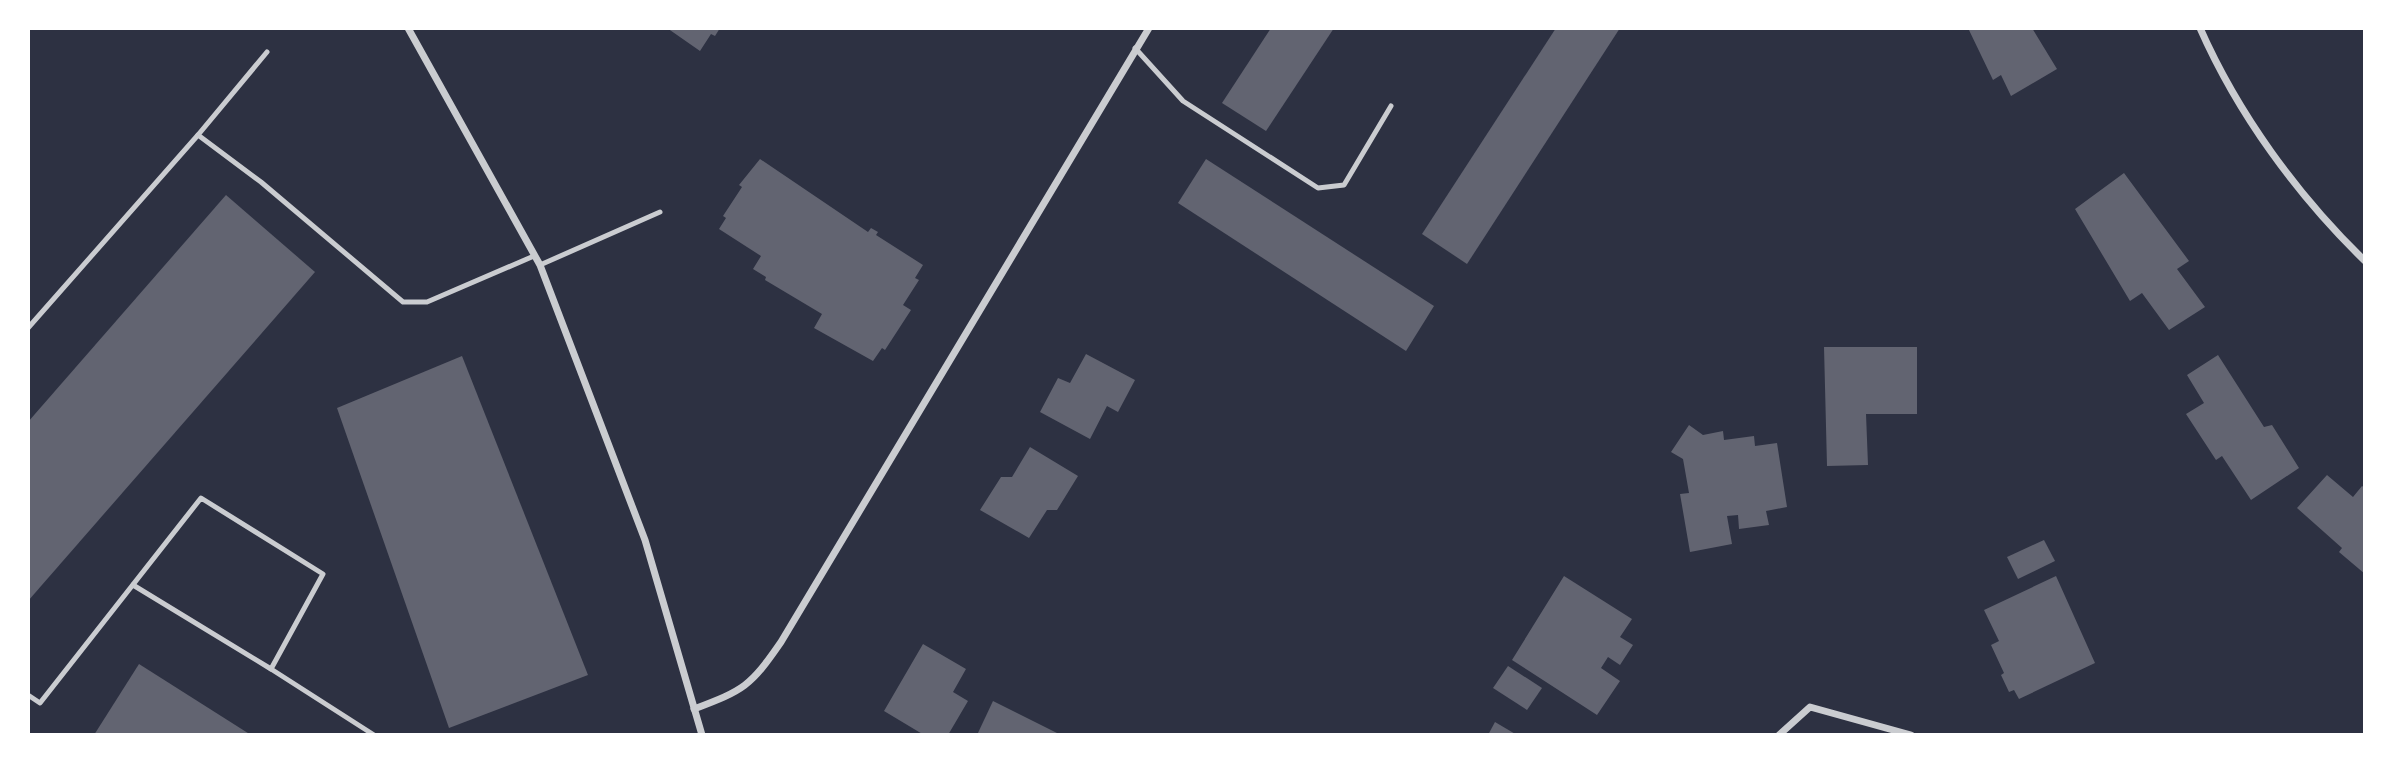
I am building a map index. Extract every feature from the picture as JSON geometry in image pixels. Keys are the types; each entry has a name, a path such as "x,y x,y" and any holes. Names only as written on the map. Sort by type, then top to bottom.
{"street":[{"path":"408,28 448,95 540,265 645,540 702,735"},
{"path":"694,709 736,693 756,678 782,642 1149,28"},
{"path":"2200,28 2211,53 2269,151 2340,237 2365,261"},
{"path":"1779,735 1810,707 1911,735"}],"lane":[{"path":"1135,48 1183,101 1318,187 1344,185 1391,106"},
{"path":"28,328 198,135 267,51"},
{"path":"198,135 261,182 403,302 427,302 534,256"},
{"path":"540,265 660,212"},
{"path":"28,695 40,703 201,498 323,574 271,669"},
{"path":"133,585 374,735"}],"building":[{"path":"667,28 720,28 715,36 711,34 700,51"},
{"path":"1271,28 1334,28 1266,131 1222,103"},
{"path":"1556,28 1620,28 1467,264 1422,234"},
{"path":"1968,28 2032,28 2057,69 2011,96 2001,75 1993,80"},
{"path":"760,159 868,232 871,228 878,232 876,235 923,265 915,278 919,280 903,305 911,310 885,350 882,348 873,361 814,328 822,314 765,280 766,277 753,269 761,256 719,229 726,218 723,216 742,187 739,185"},
{"path":"1206,159 1434,306 1406,351 1178,203"},
{"path":"2124,173 2189,261 2177,269 2205,307 2169,330 2142,293 2130,301 2075,209"},
{"path":"226,195 315,272 28,601 28,422"},
{"path":"1824,347 1917,347 1917,414 1866,414 1868,465 1827,466"},
{"path":"1086,354 1135,380 1118,412 1107,406 1090,439 1040,412 1058,378 1070,383"},
{"path":"2218,355 2264,427 2272,425 2299,468 2251,500 2222,456 2216,460 2186,414 2204,403 2187,375"},
{"path":"462,356 588,675 449,728 337,408"},
{"path":"1689,425 1703,435 1723,431 1724,440 1754,436 1755,446 1777,443 1787,507 1766,511 1769,525 1739,529 1738,515 1727,516 1732,544 1690,552 1680,494 1689,493 1683,459 1671,452"},
{"path":"1030,447 1078,476 1057,510 1047,510 1029,538 980,510 1001,477 1012,477"},
{"path":"2327,475 2353,497 2362,486 2365,488 2365,574 2339,552 2342,548 2297,508"},
{"path":"2044,540 2055,561 2018,579 2007,557"},
{"path":"1564,576 1632,619 1620,637 1633,645 1620,665 1608,657 1601,668 1620,681 1597,715 1512,660"},
{"path":"2056,576 2095,663 2019,699 2014,690 2009,692 2001,675 2004,673 1991,645 1999,641 1984,610"},
{"path":"923,644 966,669 953,692 968,701 948,735 924,735 884,711"},
{"path":"139,664 251,735 94,735"},
{"path":"1508,666 1542,688 1527,710 1493,688"},
{"path":"993,701 1061,735 977,735"},
{"path":"1495,722 1517,735 1488,735"}]}
